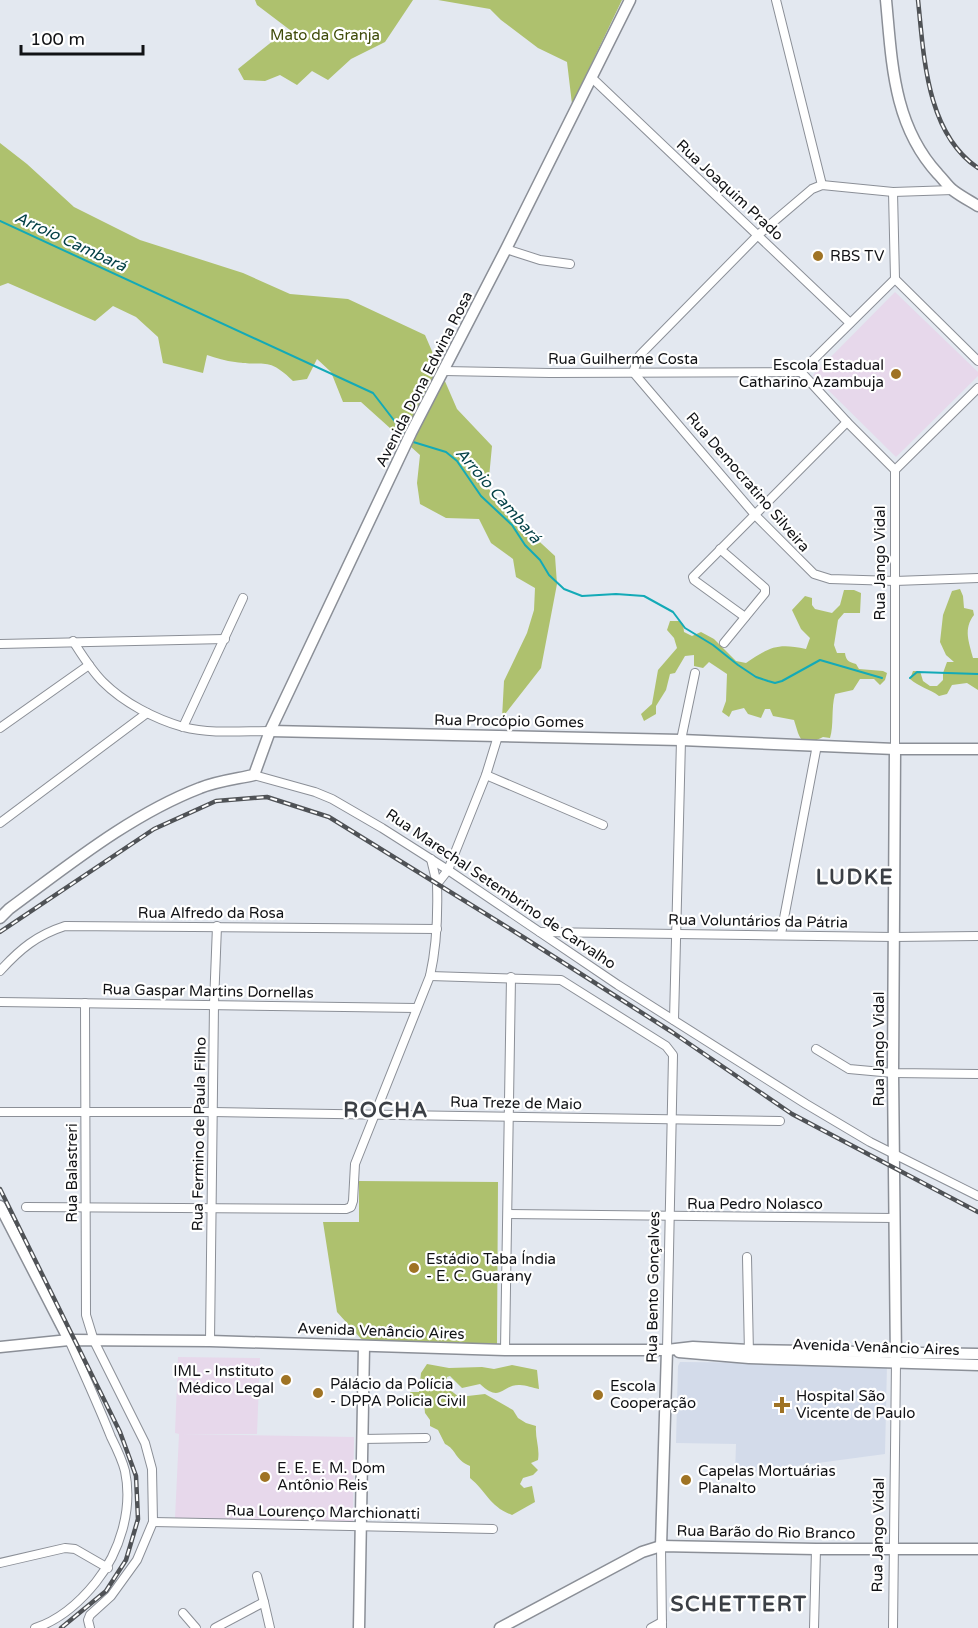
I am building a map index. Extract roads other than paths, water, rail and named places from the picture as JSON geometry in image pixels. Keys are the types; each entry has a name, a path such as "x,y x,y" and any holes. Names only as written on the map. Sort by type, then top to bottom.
{"street":[{"name":"Avenida Dona Edwina Rosa","path":"254,775 270,731 411,434 630,0"},
{"path":"776,0 822,185"},
{"path":"886,0 897,95 907,127 919,149 953,190 978,206"},
{"name":"Rua Joaquim Prado","path":"591,77 850,323"},
{"path":"633,372 640,355 758,235 812,189 822,185 893,192 953,190"},
{"path":"893,192 895,279 978,361"},
{"path":"506,249 540,260 570,264"},
{"path":"895,279 801,372 895,470 978,388"},
{"name":"Rua Guilherme Costa","path":"444,371 801,372"},
{"name":"Rua Democratino Silveira","path":"633,372 756,516 814,574 830,579 895,581 978,578"},
{"path":"745,617 693,577 848,422"},
{"name":"Rua Jango Vidal","path":"893,1628 892,1549 896,1357 895,470"},
{"path":"720,549 765,588 765,593 724,643"},
{"path":"183,727 243,598"},
{"path":"0,644 225,639"},
{"name":"Rua Procópio Gomes","path":"73,641 102,681 117,694 147,713 183,727 215,731 681,740 895,749 978,749"},
{"path":"0,728 89,665"},
{"path":"674,1020 681,740 695,673"},
{"path":"0,823 147,713"},
{"path":"437,884 448,870 486,776 498,736"},
{"path":"781,934 817,745"},
{"name":"Rua Marechal Setembrino de Carvalho","path":"0,918 9,909 110,836 168,803 203,787 254,775 300,787 332,799 431,859 538,932 806,1104 870,1142 978,1196"},
{"path":"486,776 603,825"},
{"path":"26,1207 346,1209 351,1206 355,1164 430,976 436,950 437,884 431,859"},
{"name":"Rua Alfredo da Rosa","path":"0,971 17,952 46,933 65,926 437,929"},
{"name":"Rua Fermino de Paula Filho","path":"210,1341 217,926"},
{"name":"Rua Voluntários da Pátria","path":"538,932 978,936"},
{"path":"430,976 511,977 505,1350"},
{"name":"Rua Bento Gonçalves","path":"511,977 561,980 666,1046 673,1055 661,1546 662,1625"},
{"name":"Rua Gaspar Martins Dornellas","path":"0,1002 416,1008"},
{"name":"Rua Balastreri","path":"85,1003 86,1315 94,1341"},
{"path":"816,1049 849,1069 894,1073 978,1074"},
{"name":"Rua Treze de Maio","path":"0,1112 213,1112 780,1121"},
{"path":"0,1206 69,1340 98,1403 125,1470 128,1503 125,1521 108,1568 87,1594 66,1613 35,1628"},
{"name":"Rua Pedro Nolasco","path":"507,1214 895,1218"},
{"path":"747,1257 749,1354"},
{"name":"Avenida Venâncio Aires","path":"0,1347 69,1340 210,1341 505,1350 667,1350 693,1355 749,1354 978,1360"},
{"path":"90,1628 88,1620 90,1615 111,1596 137,1560 153,1522 152,1469 146,1443 94,1341"},
{"path":"359,1628 364,1346"},
{"path":"362,1439 426,1438"},
{"name":"Rua Lourenço Marchionatti","path":"153,1522 493,1529"},
{"path":"500,1628 642,1552 661,1546"},
{"name":"Rua Barão do Rio Branco","path":"661,1546 978,1549"},
{"path":"0,1563 65,1548 75,1549 108,1568"},
{"path":"814,1628 816,1549"},
{"path":"257,1576 270,1628"},
{"path":"215,1628 264,1602"},
{"path":"183,1613 196,1628"},
{"path":"651,1628 662,1625"}],"waterway":[{"name":"Arroio Cambará","path":"0,221 373,393 406,436"},
{"name":"Arroio Cambará","path":"410,441 446,452 457,461 481,496 512,525 549,575 564,589 582,596 616,594 644,596 673,612 685,628 713,645 756,677 775,683 820,660 882,678"},
{"name":"Arroio Cambará","path":"910,678 917,672 978,674"}],"railway":[{"path":"918,0 926,69 938,114 948,135 961,153 978,168"},
{"path":"0,932 154,829 216,801 267,797 329,817 672,1032 792,1114 978,1212"},
{"path":"0,1189 120,1432 136,1476 138,1519 126,1560 106,1591 61,1628"}],"place":[{"name":"RBS TV","path":"818,256"},
{"name":"Escola Estadual Catharino Azambuja","path":"896,374"},
{"name":"Estádio Taba Índia - E. C. Guarany","path":"414,1268"},
{"name":"IML - Instituto Médico Legal","path":"286,1380"},
{"name":"Pálácio da Polícia - DPPA Policia Civil","path":"318,1393"},
{"name":"Escola Cooperação","path":"598,1395"},
{"name":"Hospital São Vicente de Paulo","path":"782,1405"},
{"name":"E. E. E. M. Dom Antônio Reis","path":"265,1477"},
{"name":"Capelas Mortuárias Planalto","path":"686,1480"}],"district":[{"name":"LUDKE","path":"855,877"},
{"name":"ROCHA","path":"386,1110"},
{"name":"SCHETTERT","path":"739,1604"}],"park label":[{"name":"Mato da Granja","path":"325,35"}]}
